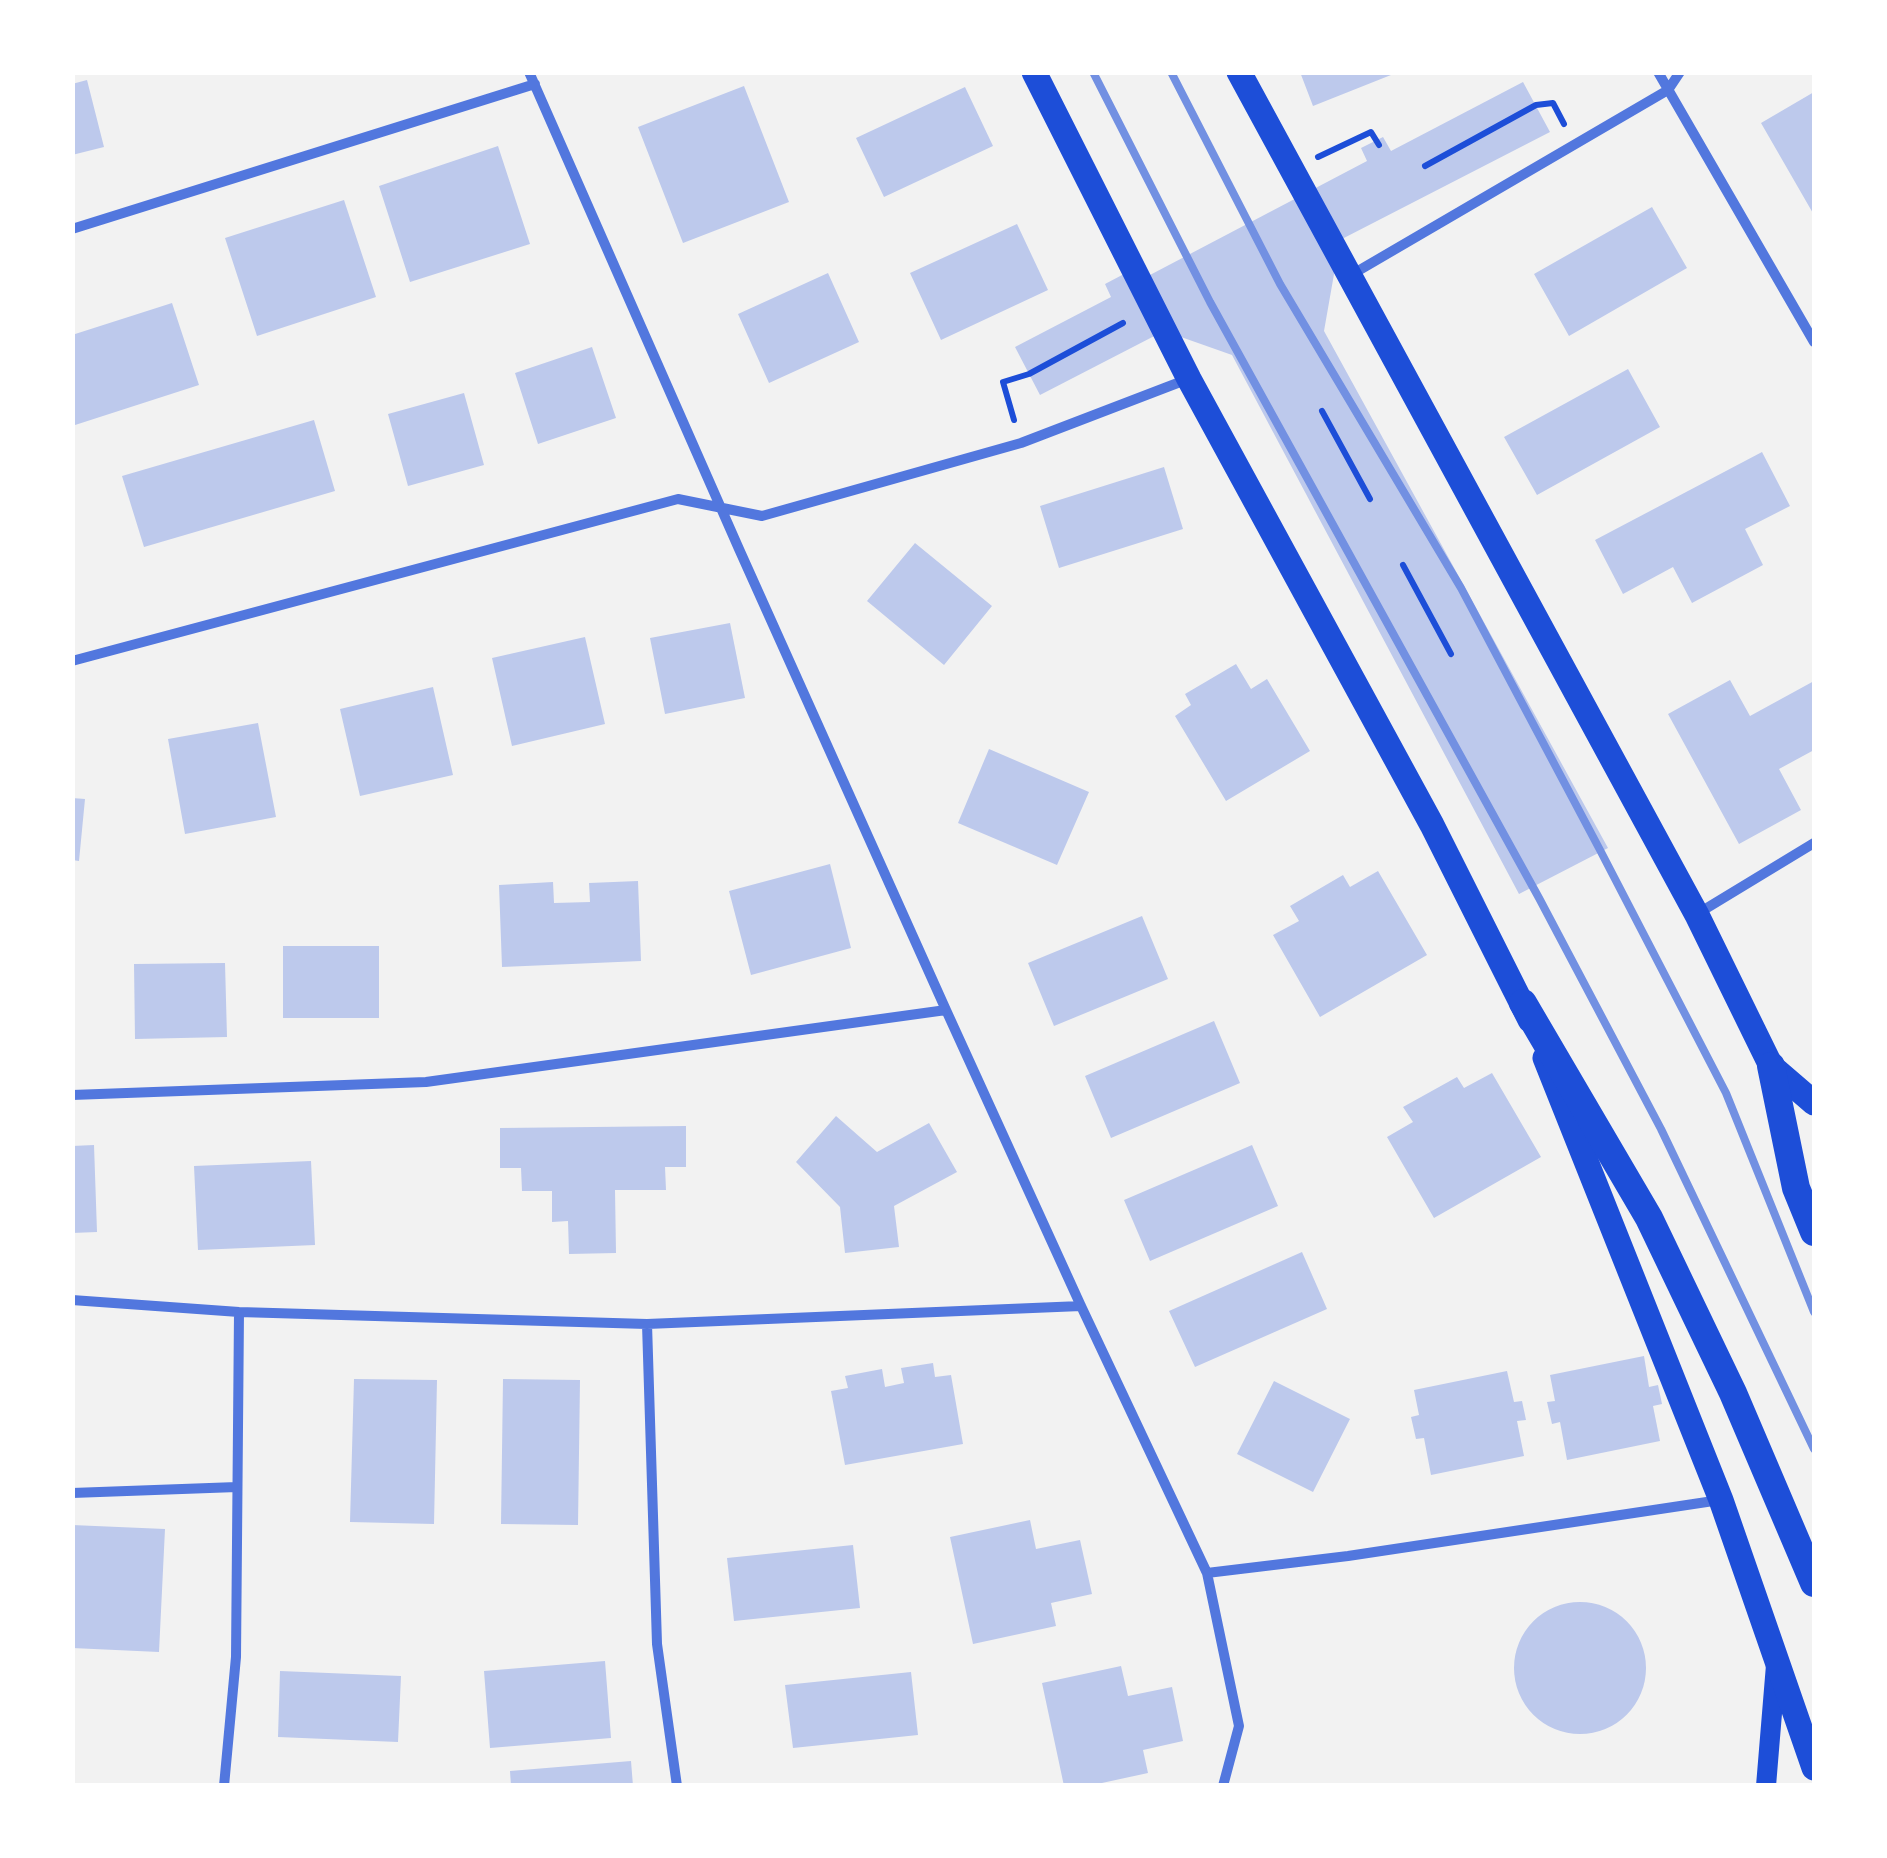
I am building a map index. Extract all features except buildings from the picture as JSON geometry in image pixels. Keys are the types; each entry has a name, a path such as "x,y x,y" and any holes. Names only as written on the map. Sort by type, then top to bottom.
{"highway":[{"path":"1523,1004 1649,1218 1733,1393 1814,1583"},
{"path":"1771,1066 1796,1188 1814,1232"}],"main road":[{"path":"1034,72 1189,379 1432,825 1523,1004 1721,1500 1814,1768"},
{"path":"1239,72 1696,915 1771,1066 1814,1103"},
{"path":"1766,1786 1776,1658"}],"street":[{"path":"529,72 946,1010 1206,1573 1240,1726 1223,1786"},
{"path":"1658,72 1814,342"},
{"path":"1350,276 1668,90 1680,72"},
{"path":"72,230 535,84"},
{"path":"72,661 678,499 762,516 1021,444 1189,379"},
{"path":"1696,915 1814,842"},
{"path":"72,1095 426,1082 946,1010"},
{"path":"72,1300 239,1312 648,1324 1080,1306"},
{"path":"224,1786 236,1657 239,1312"},
{"path":"648,1324 657,1644 677,1786"},
{"path":"72,1493 236,1486"},
{"path":"1206,1573 1314,1561 1721,1500"}],"path":[{"path":"1424,166 1536,106 1553,104 1564,124"},
{"path":"1312,160 1371,132 1379,145"},
{"path":"1021,444 1003,382 1029,374 1123,323"},
{"path":"1322,411 1370,499"},
{"path":"1404,565 1451,654"}],"railway":[{"path":"1093,72 1210,302 1539,898 1661,1129 1814,1449"},
{"path":"1171,72 1280,284 1461,588 1600,850 1726,1093 1814,1312"}]}
